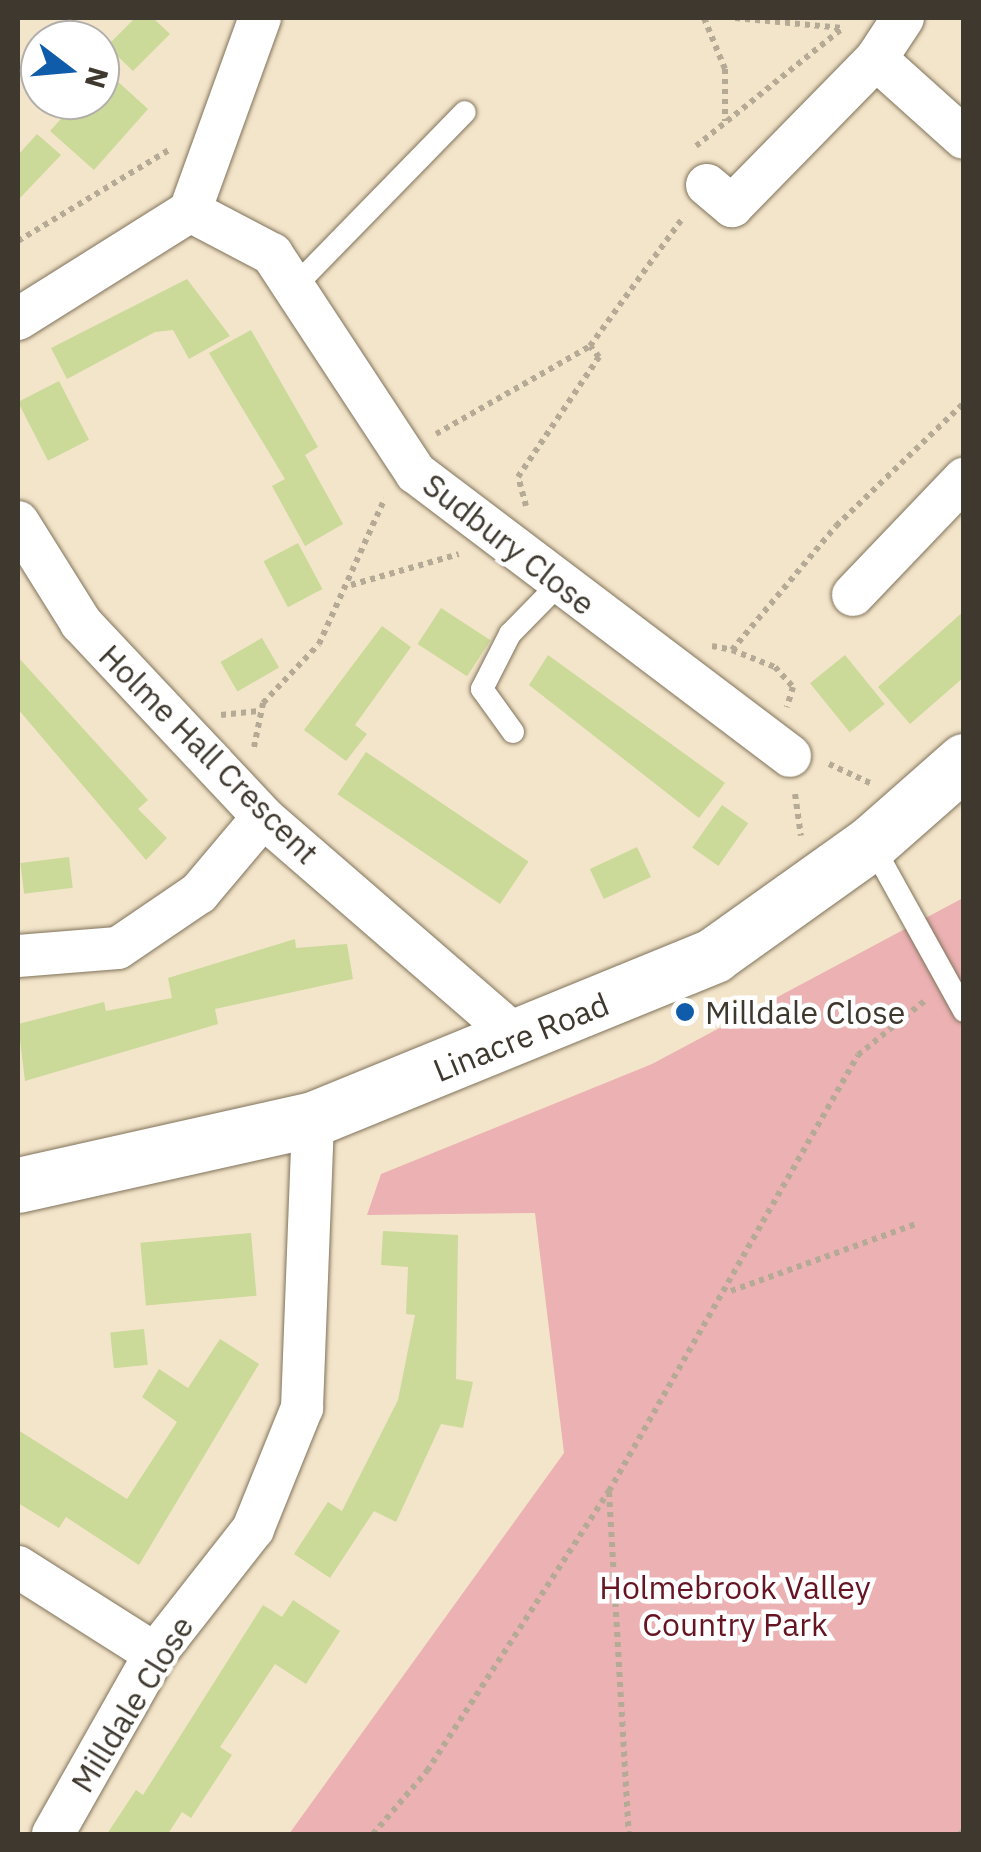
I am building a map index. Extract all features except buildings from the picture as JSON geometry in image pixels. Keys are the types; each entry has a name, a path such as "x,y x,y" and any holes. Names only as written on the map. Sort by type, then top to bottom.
{"street":[{"path":"18,319 190,211 260,18"},
{"path":"695,172 732,206 876,59 902,19"},
{"path":"876,59 964,138"},
{"name":"Sudbury Close","path":"190,211 272,254 297,284 416,474 553,582 790,756"},
{"path":"853,595 964,479"},
{"name":"Holme Hall Crescent","path":"18,522 81,624 263,817 520,1040"},
{"name":"Linacre Road","path":"18,1185 314,1119 520,1040 714,955 871,843 964,761"},
{"path":"18,956 118,948 200,893 263,817"},
{"name":"Milldale Close","path":"53,1834 155,1654 253,1529 302,1408 314,1119"},
{"path":"18,1567 155,1654"}],"lane":[{"path":"297,284 464,112"},
{"path":"513,732 482,689 510,634 553,582"},
{"path":"871,843 964,1011"}],"path":[{"path":"704,18 724,69 725,123"},
{"path":"735,18 843,28 902,19"},
{"path":"695,172 725,123 843,28"},
{"path":"18,241 176,144"},
{"path":"553,582 518,476 599,356 590,346"},
{"path":"641,645 732,650 836,526 964,403"},
{"path":"350,586 501,542"},
{"path":"808,887 790,756 915,804"},
{"path":"373,1834 427,1772 609,1491 730,1291 858,1056 948,982"},
{"path":"730,1291 916,1224"},
{"path":"609,1491 629,1834"}],"green space":[{"name":"Holmebrook Valley Country Park","path":"963,898 963,1834 289,1834 564,1453 535,1213 367,1215 381,1174 652,1064"}],"place":[{"name":"Milldale Close","path":"685,1012"}]}
